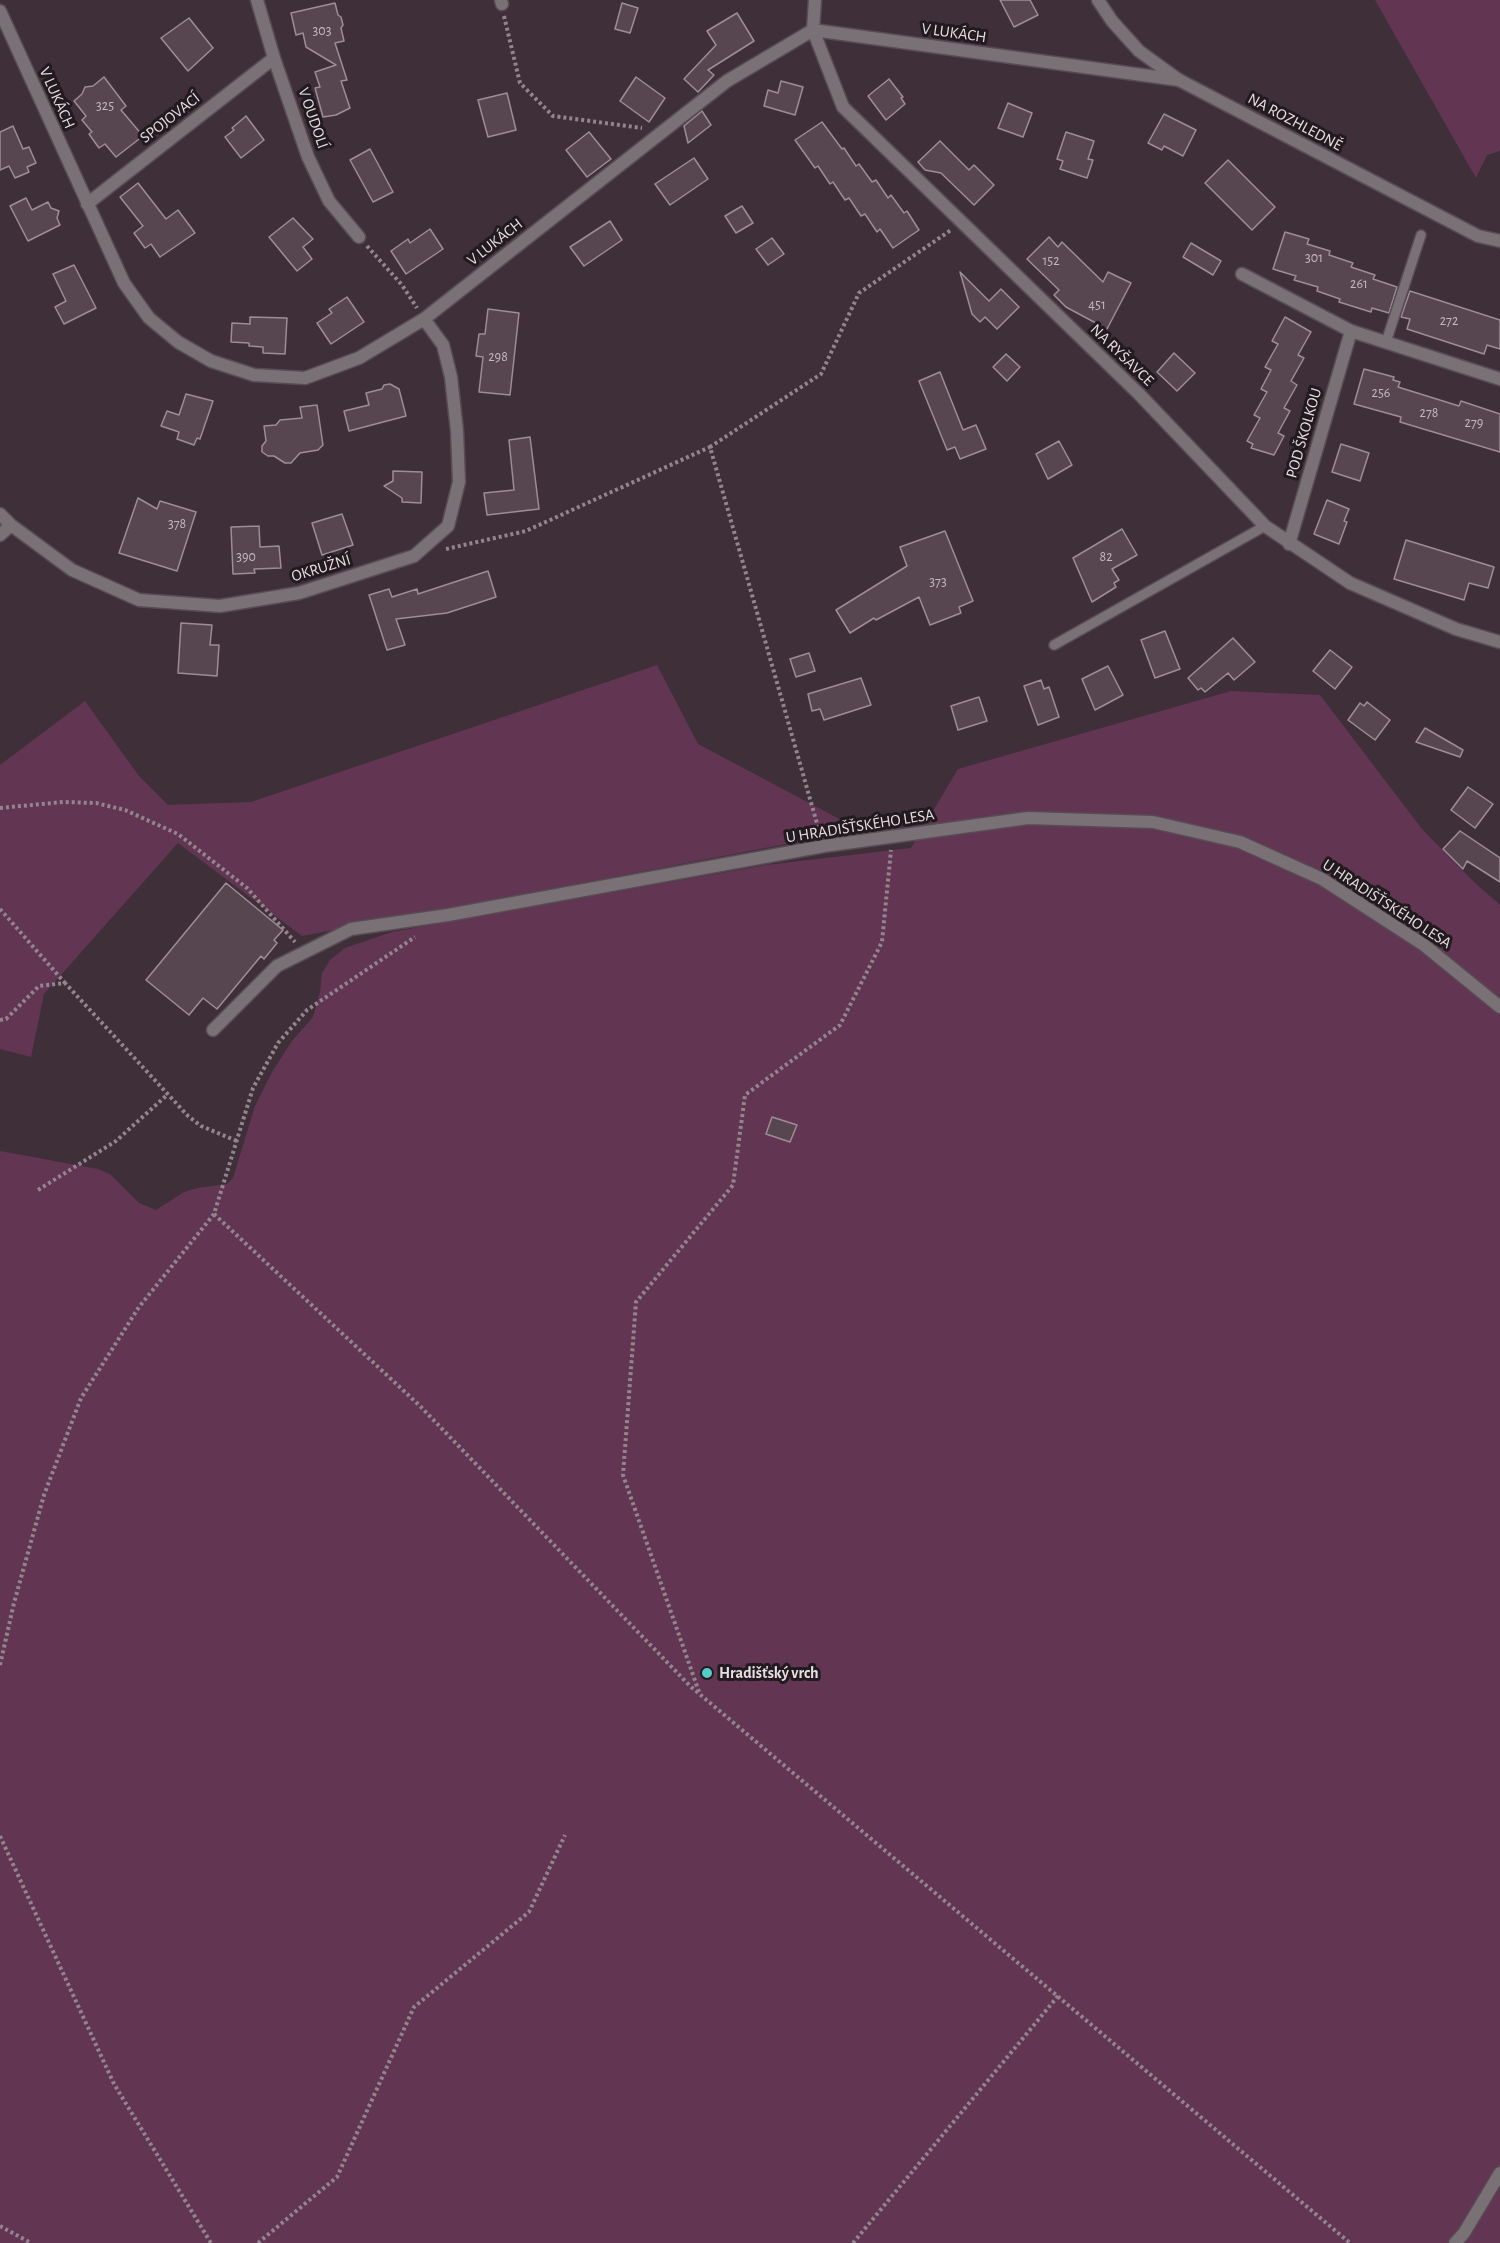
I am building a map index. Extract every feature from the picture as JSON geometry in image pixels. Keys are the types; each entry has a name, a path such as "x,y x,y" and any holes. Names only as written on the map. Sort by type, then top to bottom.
{"street":[{"name":"V OUDOLÍ","path":"257,0 308,157 328,201 359,237"},
{"name":"NA RYŠAVCE","path":"815,0 813,30 843,107 1139,394 1265,526 1350,583 1456,629 1500,642"},
{"name":"NA ROZHLEDNĚ","path":"1098,0 1112,21 1139,51 1179,80 1478,236 1500,242"},
{"name":"V LUKÁCH","path":"0,10 124,283 149,318 178,342 211,361 254,375 304,378 359,358 424,319 727,81 813,30 1179,80"},
{"name":"SPOJOVACÍ","path":"87,204 274,58"},
{"path":"1242,274 1351,331 1500,379"},
{"name":"OKRUŽNÍ","path":"0,514 11,525 72,570 139,600 220,606 298,593 414,556 448,526 459,482 457,431 451,377 443,345 424,319"},
{"name":"POD ŠKOLKOU","path":"1289,544 1351,331"},
{"path":"0,536 11,525"},
{"name":"U HRADIŠŤSKÉHO LESA","path":"213,1030 277,966 351,929 448,915 824,846 1028,818 1153,822 1240,842 1322,879 1424,945 1500,1007"},
{"path":"1455,2243 1464,2233 1500,2173"}],"lane":[{"path":"1386,342 1420,235"},
{"path":"1054,645 1265,526"}],"path":[{"path":"501,2 520,83 553,116 662,131"},
{"path":"414,556 526,531 710,447 821,374 859,293 963,223"},
{"path":"359,237 402,285 424,319"},
{"path":"710,447 824,846"},
{"path":"0,807 63,802 96,803 124,810 178,834 247,888 305,952"},
{"path":"699,1693 623,1475 636,1302 733,1185 745,1095 840,1025 882,942 892,837"},
{"path":"0,909 64,983 188,1116 201,1126 237,1142"},
{"path":"0,1665 14,1603 44,1495 81,1398 139,1307 214,1214 253,1088 278,1043 307,1010 418,934"},
{"path":"0,1020 6,1019 39,986 64,983"},
{"path":"38,1190 116,1141 168,1094"},
{"path":"214,1214 420,1406 699,1693 1350,2243"},
{"path":"258,2243 337,2177 414,2007 529,1912 565,1835"},
{"path":"0,1836 114,2085 211,2243"},
{"path":"853,2243 1059,1996"},
{"path":"0,2226 31,2243"}],"shaded area":[{"path":"1375,0 1500,0 1500,151 1487,155 1476,178"},
{"path":"657,665 698,744 860,830 302,936 178,843 44,994 31,1057 0,1049 0,765 85,701 139,776 168,805 251,802"},
{"path":"1231,691 1320,695 1422,829 1500,905 1500,2243 0,2243 0,1151 98,1169 110,1174 139,1203 156,1210 184,1192 227,1184 233,1178 255,1106 272,1072 292,1041 313,1017 320,992 322,973 330,960 345,948 392,932 766,865 911,848 958,769"}],"building":[{"path":"1000,0 1030,0 1038,15 1014,27"},
{"path":"335,3 343,25 341,28 344,41 335,43 347,80 341,81 350,108 336,115 323,117 315,88 320,87 315,72 336,65 306,47 303,33 296,35 291,13"},
{"path":"622,3 638,8 630,33 615,29"},
{"path":"737,13 754,41 708,70 714,75 698,92 684,79 716,45 707,31"},
{"path":"189,18 213,48 188,71 161,38"},
{"path":"104,77 126,106 121,110 143,136 116,157 105,144 99,148 89,134 92,132 82,120 86,116 74,101 82,94 85,87 93,86"},
{"path":"636,77 665,98 649,122 620,101"},
{"path":"889,79 903,97 901,98 905,104 886,120 868,96"},
{"path":"781,81 803,87 795,115 764,106 768,90 778,93"},
{"path":"507,93 516,130 488,137 478,100"},
{"path":"1008,103 1032,113 1023,137 998,128"},
{"path":"702,111 711,125 688,143 684,126"},
{"path":"1164,114 1196,130 1183,156 1164,146 1162,150 1148,143"},
{"path":"246,116 264,140 241,158 225,137"},
{"path":"822,122 856,166 859,164 872,182 876,180 888,198 891,195 904,213 907,211 919,230 893,248 880,229 877,232 865,214 861,216 849,198 845,200 818,166 815,168 795,140"},
{"path":"13,126 23,149 29,147 36,163 27,167 29,172 15,178 9,166 0,170 0,132"},
{"path":"589,132 611,159 587,177 566,150"},
{"path":"1066,132 1094,141 1088,159 1093,160 1087,178 1060,169 1063,161 1057,159"},
{"path":"940,141 969,170 974,165 994,185 974,205 941,173 925,170 918,162"},
{"path":"370,149 393,192 373,202 350,160"},
{"path":"694,158 708,179 670,205 655,184"},
{"path":"1228,160 1275,207 1252,230 1205,183"},
{"path":"138,183 166,219 178,210 195,233 160,257 151,244 145,248 134,233 143,226 120,197"},
{"path":"26,198 32,210 48,202 51,208 59,211 57,218 60,225 28,241 10,206"},
{"path":"742,206 753,223 736,233 725,216"},
{"path":"293,218 313,239 303,247 312,259 297,271 269,237"},
{"path":"610,221 622,240 584,266 570,247"},
{"path":"430,229 443,249 406,274 391,251 408,239 410,243"},
{"path":"1285,232 1309,239 1307,244 1330,251 1329,255 1353,263 1351,267 1375,275 1373,279 1397,287 1389,313 1372,308 1371,312 1339,302 1340,299 1317,291 1318,287 1294,280 1296,276 1273,269"},
{"path":"1049,237 1058,247 1062,242 1103,282 1108,272 1131,283 1107,329 1066,307 1054,295 1059,290 1027,259"},
{"path":"772,238 784,254 768,265 756,249"},
{"path":"1191,243 1221,261 1213,275 1183,257"},
{"path":"74,265 96,308 64,324 55,307 66,301 53,274"},
{"path":"960,272 989,301 1001,289 1019,307 997,329 985,317 980,322 972,314"},
{"path":"1410,291 1500,320 1500,349 1487,345 1484,354 1407,329 1410,319 1401,317"},
{"path":"347,297 364,322 331,344 317,323 332,313 329,309"},
{"path":"488,309 519,313 510,395 479,392 483,357 476,356 479,334 485,334"},
{"path":"250,317 287,318 285,354 263,353 263,347 231,342 232,323 250,324"},
{"path":"1285,317 1311,332 1298,355 1304,358 1291,381 1297,385 1284,408 1290,411 1278,433 1284,436 1274,455 1251,448 1253,444 1247,441 1260,418 1254,415 1267,392 1261,389 1271,370 1265,367 1278,344 1272,341"},
{"path":"1174,353 1195,373 1177,391 1157,372"},
{"path":"1006,354 1020,367 1007,381 993,367"},
{"path":"1364,369 1394,377 1393,380 1400,382 1398,387 1459,406 1461,401 1500,414 1500,452 1400,422 1401,417 1354,404"},
{"path":"940,372 963,430 976,425 986,449 960,459 955,447 947,450 919,381"},
{"path":"390,384 399,389 406,416 349,431 344,411 369,405 366,393 382,389 384,385"},
{"path":"186,394 213,401 200,439 197,438 194,445 177,439 179,432 161,426 167,411 179,415"},
{"path":"317,405 323,445 318,450 300,453 291,463 285,463 262,452 262,446 266,441 264,426 276,425 280,420 302,418 300,407"},
{"path":"530,437 539,509 487,515 484,493 514,490 509,440"},
{"path":"1059,441 1072,465 1048,479 1036,454"},
{"path":"1341,444 1369,453 1360,481 1332,472"},
{"path":"393,471 422,472 421,503 402,502 402,498 384,486 393,481"},
{"path":"138,498 157,509 160,501 196,512 177,571 119,553"},
{"path":"1327,500 1349,509 1339,544 1314,534"},
{"path":"342,514 353,545 322,555 312,523"},
{"path":"259,526 260,547 279,546 281,568 254,569 255,573 233,574 231,527"},
{"path":"1122,529 1137,555 1112,569 1119,580 1114,583 1116,587 1092,602 1073,558"},
{"path":"945,531 973,601 959,607 961,613 930,625 919,597 876,620 874,618 850,633 836,610 907,566 900,547"},
{"path":"1406,540 1494,567 1488,588 1469,583 1464,600 1394,579"},
{"path":"488,571 496,597 447,613 396,619 405,645 387,650 369,595 389,589 392,597 417,589 418,594"},
{"path":"181,623 212,625 210,645 219,645 217,676 178,673"},
{"path":"1165,631 1180,669 1155,678 1141,640"},
{"path":"1233,638 1255,662 1234,680 1228,673 1205,692 1201,688 1198,690 1188,678"},
{"path":"1330,650 1352,667 1335,689 1313,671"},
{"path":"809,653 815,671 796,677 790,659"},
{"path":"1108,666 1123,695 1095,710 1082,679"},
{"path":"861,678 871,705 824,720 820,709 812,711 808,694"},
{"path":"1041,680 1044,689 1049,687 1059,717 1038,725 1024,686"},
{"path":"979,697 987,721 958,730 951,706"},
{"path":"1367,702 1390,720 1375,740 1348,720 1360,703 1364,706"},
{"path":"1425,728 1463,750 1460,757 1416,742"},
{"path":"1468,787 1493,804 1475,828 1451,810"},
{"path":"1460,831 1500,858 1500,882 1467,861 1463,869 1443,849"},
{"path":"226,883 283,930 274,940 277,943 264,959 261,956 217,1009 203,998 189,1015 146,980"},
{"path":"772,1117 797,1125 790,1142 766,1134"}],"place":[{"name":"Hradišťský vrch","path":"707,1673"}]}
